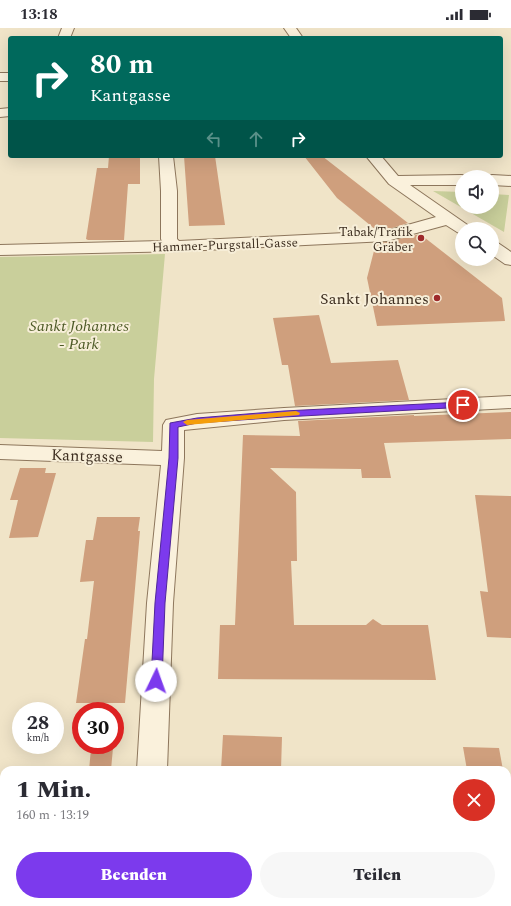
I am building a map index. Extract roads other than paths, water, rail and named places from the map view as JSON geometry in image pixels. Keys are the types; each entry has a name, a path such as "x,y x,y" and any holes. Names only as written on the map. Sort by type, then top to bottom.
{"street":[{"path":"166,158 169,191 169,239 174,246"},
{"path":"375,158 394,181 455,223"},
{"path":"394,181 455,180"},
{"path":"499,180 511,181"},
{"name":"Hammer-Purgstall-Gasse","path":"0,250 174,246 386,236 448,219"},
{"path":"499,252 511,260"},
{"path":"152,766 160,603 173,458 173,425 197,421 357,409 511,402"},
{"name":"Kantgasse","path":"0,452 173,458"}],"place":[{"name":"Tabak/Trafik Gräber","path":"421,238"},
{"name":"Sankt Johannes","path":"437,298"}],"park label":[{"name":"Sankt Johannes - Park","path":"79,334"}]}
